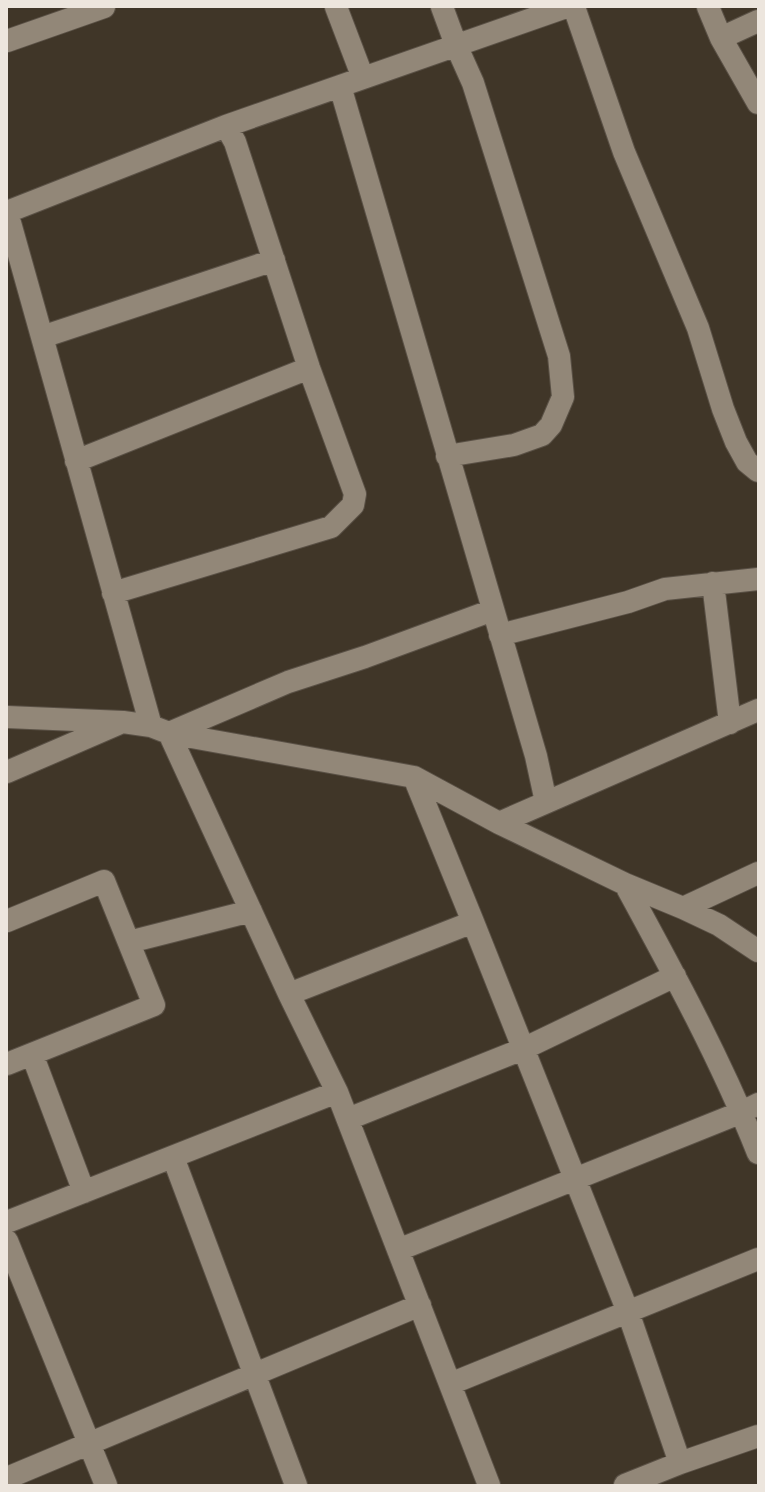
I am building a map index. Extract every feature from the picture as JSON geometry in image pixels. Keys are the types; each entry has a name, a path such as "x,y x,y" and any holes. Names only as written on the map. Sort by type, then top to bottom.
{"street":[{"path":"7,42 104,7"},
{"path":"336,7 363,78"},
{"path":"442,7 456,46 473,83 559,356 563,397 551,425 542,435 514,445 447,456"},
{"path":"489,1485 337,1092 289,994 251,911 160,729 113,593 7,212 226,126 456,46 534,12 566,7"},
{"path":"574,7 624,152 698,328 723,410 736,442 747,462 758,471"},
{"path":"708,7 721,38 758,103"},
{"path":"721,38 758,21"},
{"path":"340,86 536,756 546,802"},
{"path":"113,593 331,527 353,505 355,494 309,368 235,142 226,126"},
{"path":"42,337 274,260"},
{"path":"76,461 98,454 309,368"},
{"path":"500,635 628,602 665,589 758,579"},
{"path":"713,583 730,722"},
{"path":"160,729 493,610"},
{"path":"499,823 758,710"},
{"path":"7,717 123,722 414,777 499,823 624,884 683,908 719,925 758,951"},
{"path":"7,772 123,722"},
{"path":"414,777 628,1312 680,1463"},
{"path":"683,908 758,873"},
{"path":"7,921 104,881 154,1005 7,1064"},
{"path":"624,884 750,1108 758,1153"},
{"path":"129,942 251,911"},
{"path":"289,994 473,922"},
{"path":"348,1119 523,1049 675,976"},
{"path":"32,1054 84,1192"},
{"path":"7,1222 337,1092"},
{"path":"398,1250 750,1108"},
{"path":"172,1157 296,1485"},
{"path":"7,1241 106,1485"},
{"path":"450,1384 758,1259"},
{"path":"7,1478 420,1305"},
{"path":"624,1485 680,1463 756,1441"}]}
